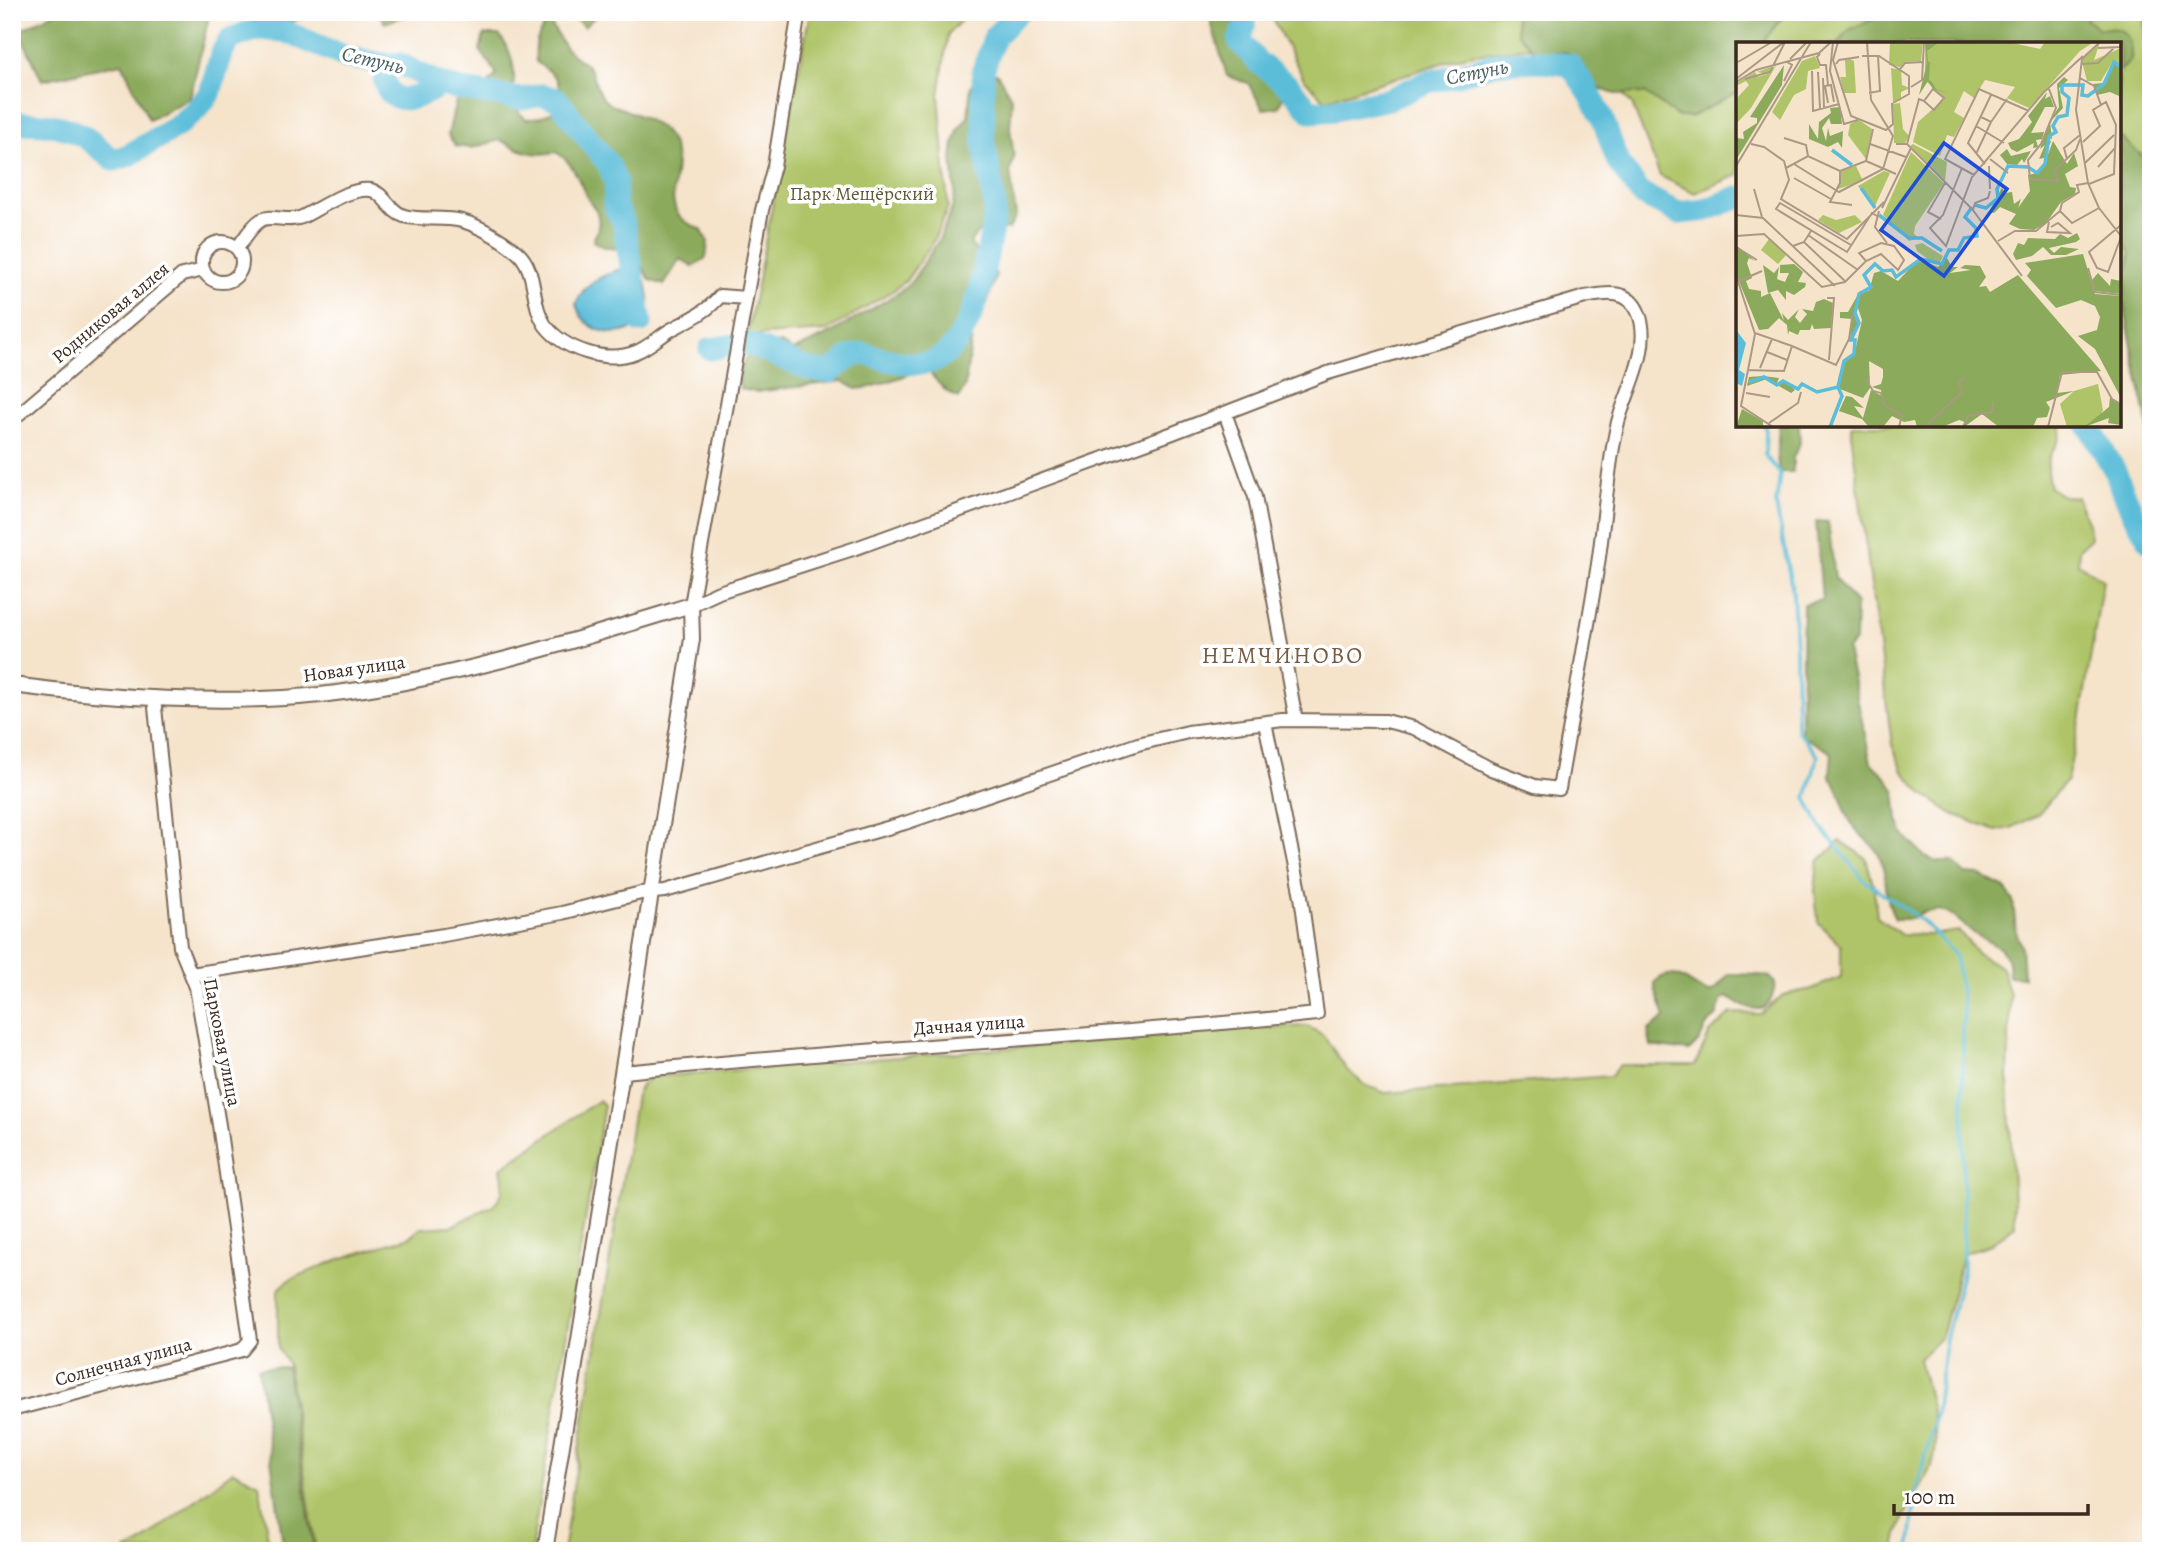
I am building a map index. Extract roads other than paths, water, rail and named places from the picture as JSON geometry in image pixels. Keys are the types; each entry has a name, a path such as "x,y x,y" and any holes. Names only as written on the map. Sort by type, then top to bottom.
{"street":[{"path":"545,1551 692,639 691,605 762,210 774,166 799,12"},
{"path":"237,248 259,221 289,221 337,198 370,190 378,194 394,212 405,216 461,221 519,253 527,265 536,308 546,326 566,342 600,356 622,357 640,351 657,338 710,308 719,296 746,298"},
{"path":"222,243 237,248 242,263 236,277 230,281 215,281 204,270 202,262 208,248 222,243"},
{"name":"Родниковая аллея","path":"12,419 182,275 204,270"},
{"path":"191,974 444,935 665,891 905,822 1138,744 1188,732 1296,720 1386,721 1414,728 1490,769 1535,786 1559,789 1598,565 1617,428 1641,348 1639,314 1631,302 1611,292 1585,297 1328,373 856,548 719,592 691,605"},
{"path":"1225,413 1255,497 1296,720"},
{"name":"Новая улица","path":"12,685 154,698 272,698 319,695 447,673 538,651 691,605"},
{"name":"Парковая улица","path":"154,698 180,947 196,988 250,1340 242,1350"},
{"name":"Дачная улица","path":"624,1072 1174,1029 1318,1014 1301,897 1265,723"},
{"name":"Солнечная улица","path":"12,1410 242,1350"}],"water":[{"path":"620,269 631,269 644,279 649,300 647,314 639,324 617,333 592,326 582,317 576,304 588,286"}],"waterway":[{"name":"Сетунь","path":"710,349 747,343 810,370 831,372 858,354 916,364 936,360 953,347 967,324 977,299 994,220 995,205 984,144 983,71 995,36 1019,12"},
{"name":"Сетунь","path":"1244,12 1245,25 1239,41 1258,62 1289,86 1311,112 1389,99 1427,82 1497,63 1536,61 1570,65 1602,117 1618,162 1641,194 1678,213 1706,210 1736,198"},
{"name":"Сетунь","path":"12,123 66,128 87,139 114,160 129,155 176,127 196,110 210,93 222,52 230,39 258,29 284,31 346,57 400,64 456,89 522,99 541,95 557,99 609,165 616,183 614,205 623,221 641,322"},
{"path":"384,64 387,89 401,98 420,96 441,84"},
{"path":"1765,427 1765,455 1780,474 1776,505 1793,594 1797,730 1818,756 1806,798 1820,826 1865,881 1923,921 1955,955 1963,1006 1963,1269 1946,1338 1936,1415 1916,1491 1909,1551"},
{"name":"Сетунь","path":"2089,427 2114,469 2133,514 2151,543"}],"district":[{"name":"НЕМЧИНОВО","path":"1283,655"}],"park label":[{"name":"Парк Мещёрский","path":"862,193"}]}
